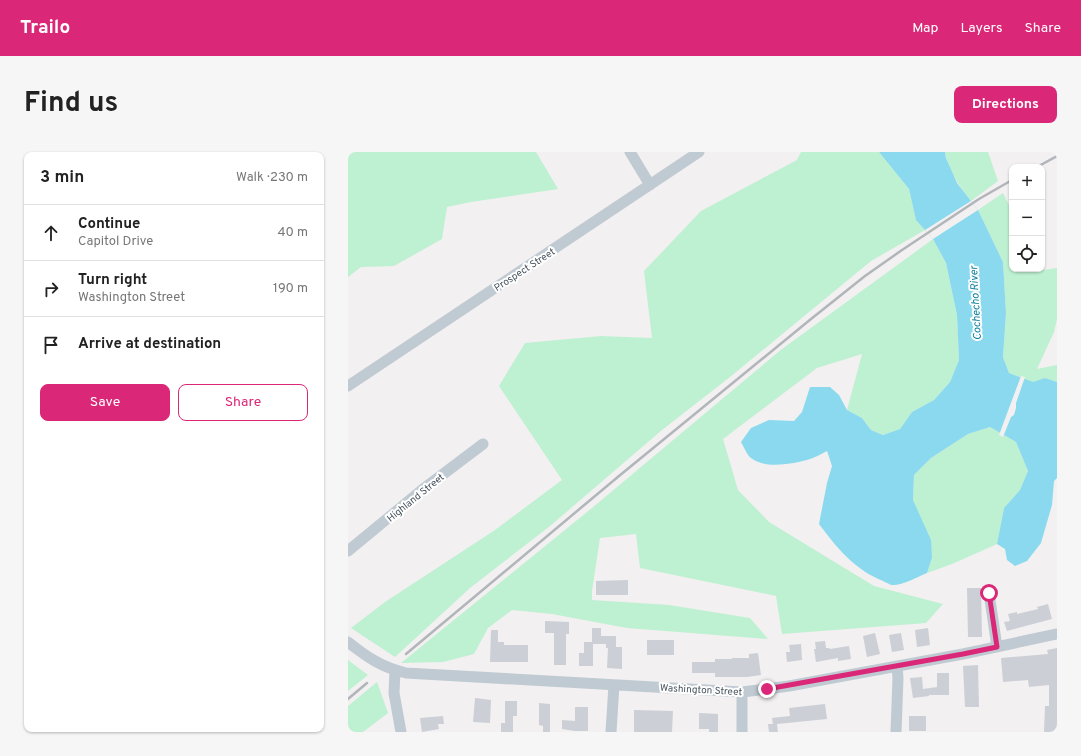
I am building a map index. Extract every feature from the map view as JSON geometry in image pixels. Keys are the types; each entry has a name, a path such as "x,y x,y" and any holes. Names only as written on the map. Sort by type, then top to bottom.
{"street":[{"path":"630,152 650,185"},
{"name":"Prospect Street","path":"348,386 699,152"},
{"name":"Highland Street","path":"348,551 422,490 483,444"},
{"path":"989,593 997,647"},
{"name":"Washington Street","path":"348,642 384,667 395,671 417,674 742,692 789,686 997,647 1057,634"},
{"path":"896,732 897,666"},
{"path":"395,671 394,693 401,732"},
{"path":"611,732 614,685"},
{"path":"742,692 742,732"}],"green space":[{"path":"348,152 536,152 558,189 447,207 442,239 394,266 361,267 348,277"},
{"path":"801,152 879,152 909,189 916,219 925,230 871,261 730,377 662,430 550,526 470,588 395,657 351,628 385,602 495,530 562,480 499,386 525,343 601,336 652,338 644,271 701,211 797,160"},
{"path":"945,152 988,152 998,181 971,201 955,178 949,166"},
{"path":"1003,193 1009,205 1009,272 1045,272 1045,270 1057,268 1057,319 1054,332 1037,369 1057,365 1057,382 1045,378 1033,383 1009,373 1003,357 1006,313 1003,262 978,210"},
{"path":"933,239 946,263 957,315 959,360 950,382 934,400 912,412 900,429 883,435 871,430 862,418 847,410 862,354 817,368 723,439 738,490 769,522 874,586 943,604 926,623 782,634 776,596 640,568 636,534 600,538 592,600 669,605 750,618 768,639 627,628 552,614 512,610 488,628 474,654 443,662 401,663 592,508 782,349"},
{"path":"990,427 1016,442 1028,471 1020,490 1004,508 997,544 952,564 927,573 932,558 913,500 914,475 931,458 968,434"},
{"path":"348,660 368,675 348,691"},
{"path":"377,682 388,713 363,732 348,732 348,706"}],"water":[{"name":"Cochecho River","path":"879,152 945,152 946,158 957,183 978,210 1003,262 1006,313 1003,357 1009,373 1033,382 1045,378 1057,382 1057,478 1054,481 1052,505 1041,543 1027,561 1015,566 1007,560 1005,549 997,544 1004,508 1020,490 1028,471 1016,442 990,427 968,434 931,458 914,475 913,500 931,540 932,558 927,573 905,583 895,585 891,585 873,576 855,564 839,549 819,524 832,466 827,451 807,460 771,465 763,464 751,458 741,442 751,428 769,420 794,421 802,412 810,387 830,387 839,395 847,410 862,418 871,430 883,435 900,429 912,412 934,400 950,382 959,360 957,315 946,263 933,239 916,220 909,189"}],"pier":[{"path":"971,201 978,210 933,239 925,230"},
{"path":"1021,376 1025,377 1016,403 1014,415 1011,417 1003,437 999,435"}],"building":[{"path":"628,580 628,595 596,595 596,581"},
{"path":"967,588 981,588 982,637 968,637"},
{"path":"1048,604 1052,619 1007,631 1004,622 1010,621 1008,614 1017,612 1017,614 1038,609 1037,607"},
{"path":"545,621 569,622 569,634 566,634 566,665 554,665 554,633 545,633"},
{"path":"592,628 601,628 601,636 616,636 616,647 622,647 622,669 607,668 608,648 606,648 606,644 593,644 593,666 579,666 579,653 584,653 584,642 592,642"},
{"path":"928,628 930,645 917,647 915,630"},
{"path":"491,630 498,630 498,642 504,642 504,645 528,645 528,662 490,662"},
{"path":"875,633 880,654 867,657 863,636"},
{"path":"901,633 904,650 892,652 889,635"},
{"path":"647,640 674,640 674,655 647,655"},
{"path":"825,641 826,648 830,649 849,646 851,659 838,661 838,658 816,662 814,649 816,649 815,642"},
{"path":"801,644 802,660 787,662 786,652 790,652 789,645"},
{"path":"1057,648 1057,732 1044,732 1045,706 1049,706 1049,685 1029,687 1028,680 1003,682 1001,658 1048,654 1047,650"},
{"path":"758,653 761,675 747,677 715,677 715,673 692,673 692,662 715,662 715,659 749,658 749,654"},
{"path":"978,665 979,707 965,707 963,666"},
{"path":"937,673 949,673 949,695 929,695 913,698 910,678 922,677 923,689 937,687"},
{"path":"475,698 491,700 490,723 473,722"},
{"path":"505,701 517,701 517,716 513,716 513,732 501,732 501,723 505,723"},
{"path":"539,703 550,704 550,732 543,732 543,726 539,725"},
{"path":"825,704 827,719 777,724 778,732 769,732 768,724 773,724 772,718 790,716 789,708"},
{"path":"575,707 588,707 588,731 562,729 562,720 575,721"},
{"path":"634,710 673,711 672,732 634,732"},
{"path":"699,713 718,714 718,732 709,732 709,729 699,729"},
{"path":"443,716 444,724 438,724 439,729 422,732 420,718"},
{"path":"909,716 926,716 926,731 909,731"}],"railway":[{"path":"1042,164 1057,156"},
{"path":"406,654 619,476 865,276 979,199 1009,182"},
{"path":"348,699 367,683"}],"route":[{"path":"767,689 997,647 989,593"}]}
